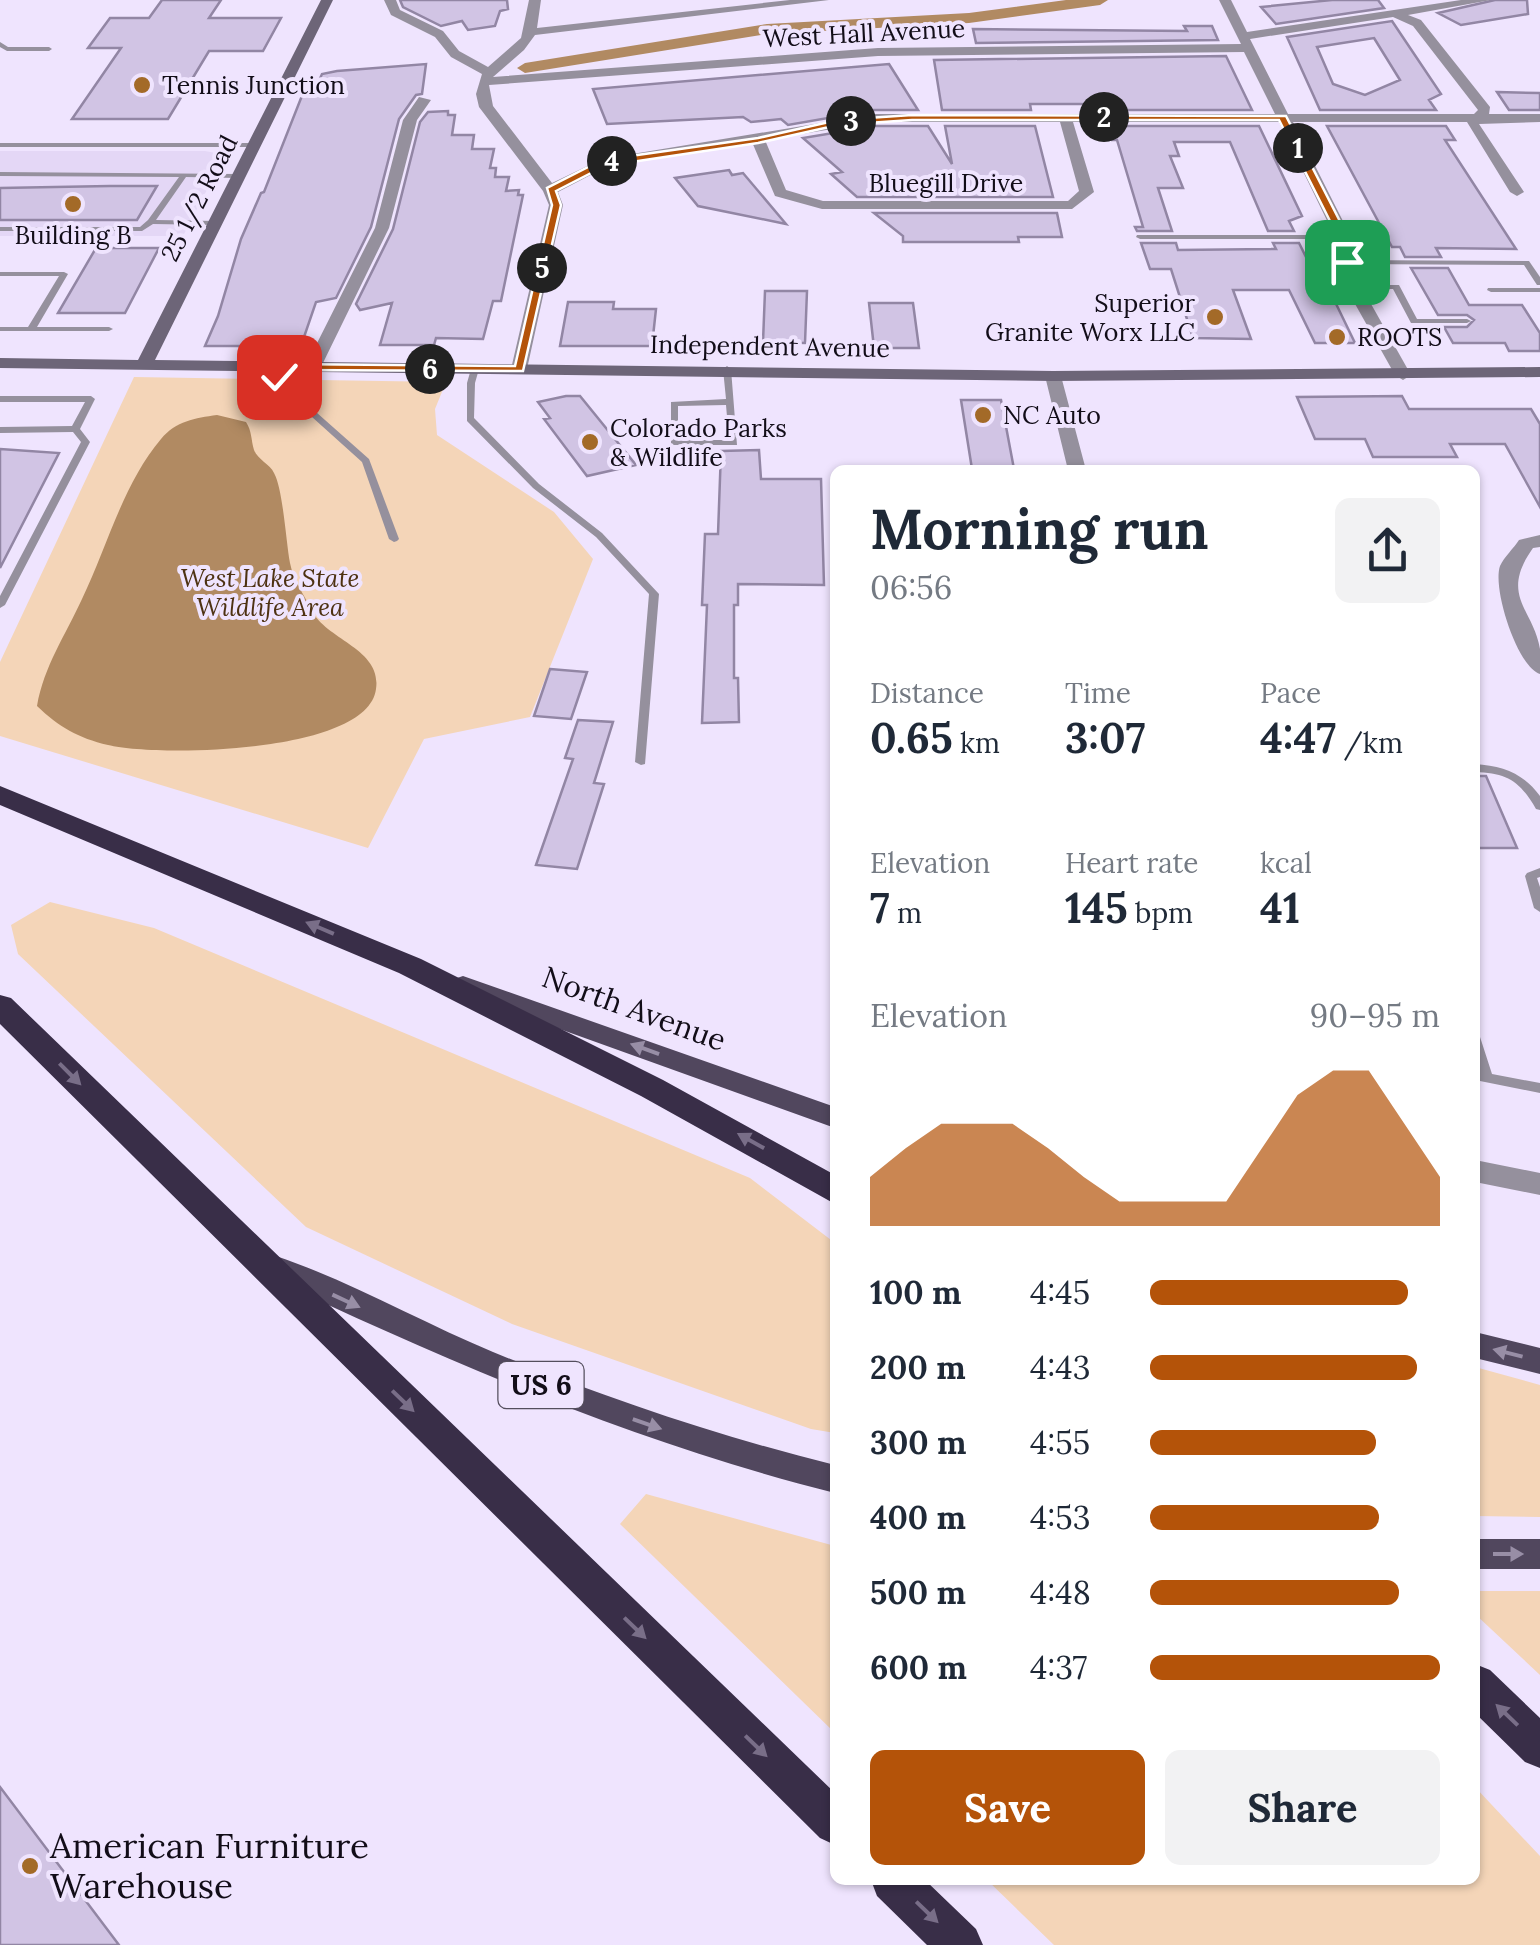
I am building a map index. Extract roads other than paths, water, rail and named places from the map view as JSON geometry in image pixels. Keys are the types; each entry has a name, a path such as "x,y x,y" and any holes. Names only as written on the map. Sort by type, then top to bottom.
{"highway":[{"path":"0,795 410,966 669,1097 830,1187"},
{"path":"0,1006 830,1818"},
{"path":"1480,1689 1540,1747"},
{"path":"899,1885 960,1945"}],"main road":[{"name":"North Avenue","path":"410,966 830,1116"},
{"name":"US 6","path":"258,1260 457,1353 756,1462 830,1478"},
{"path":"1480,1345 1540,1361"},
{"path":"1480,1554 1540,1554"}],"street":[{"name":"25 1/2 Road","path":"144,365 327,0"},
{"path":"390,0 395,12 439,34 455,54 485,77"},
{"path":"520,369 556,205 550,190 486,107 481,90 485,77 525,43 535,0"},
{"path":"530,32 823,0"},
{"path":"1225,0 1343,237 1354,287 1403,375"},
{"name":"West Hall Avenue","path":"485,77 878,52 1246,42 1485,0"},
{"path":"1395,14 1416,23 1485,110 1472,124 1517,192"},
{"path":"313,367 382,228 410,120 424,100"},
{"name":"Bluegill Drive","path":"758,140 780,193 822,205 1072,206 1087,192 1065,117"},
{"path":"550,190 602,163 874,118 1540,118"},
{"name":"Independent Avenue","path":"0,363 1054,376 1540,372"},
{"path":"1054,376 1076,465"},
{"path":"1540,540 1526,544 1510,568 1511,609 1540,668"},
{"path":"1480,1172 1540,1184"}],"lane":[{"path":"0,44 7,49 49,49"},
{"path":"0,146 254,146"},
{"path":"0,174 238,176"},
{"path":"0,228 142,229 184,175"},
{"path":"151,222 215,222"},
{"path":"1140,237 1343,237"},
{"path":"1347,262 1526,263 1540,287 1491,290"},
{"path":"0,274 64,274 30,329"},
{"path":"1354,287 1396,287 1414,321 1467,322"},
{"path":"0,329 109,329"},
{"path":"282,367 276,381 366,461 394,539"},
{"path":"475,369 470,384 470,419 536,486 599,535 654,594 641,762"},
{"path":"727,370 734,443 674,442 674,404 728,402"},
{"path":"0,399 91,399 75,429"},
{"path":"0,430 75,429"},
{"path":"0,605 86,442 75,429"},
{"path":"1480,768 1499,769 1516,776 1540,806"},
{"path":"1540,872 1531,876 1530,885 1540,908"},
{"path":"1481,1076 1540,1088"}],"waterway":[{"path":"525,68 767,29 969,18 1100,0"}],"place":[{"name":"Tennis Junction","path":"142,85"},
{"name":"Building B","path":"73,204"},
{"name":"Superior Granite Worx LLC","path":"1215,317"},
{"name":"ROOTS","path":"1337,337"},
{"name":"NC Auto","path":"983,415"},
{"name":"Colorado Parks & Wildlife","path":"590,442"},
{"name":"American Furniture Warehouse","path":"30,1866"}],"park label":[{"name":"West Lake State Wildlife Area","path":"270,592"}]}
